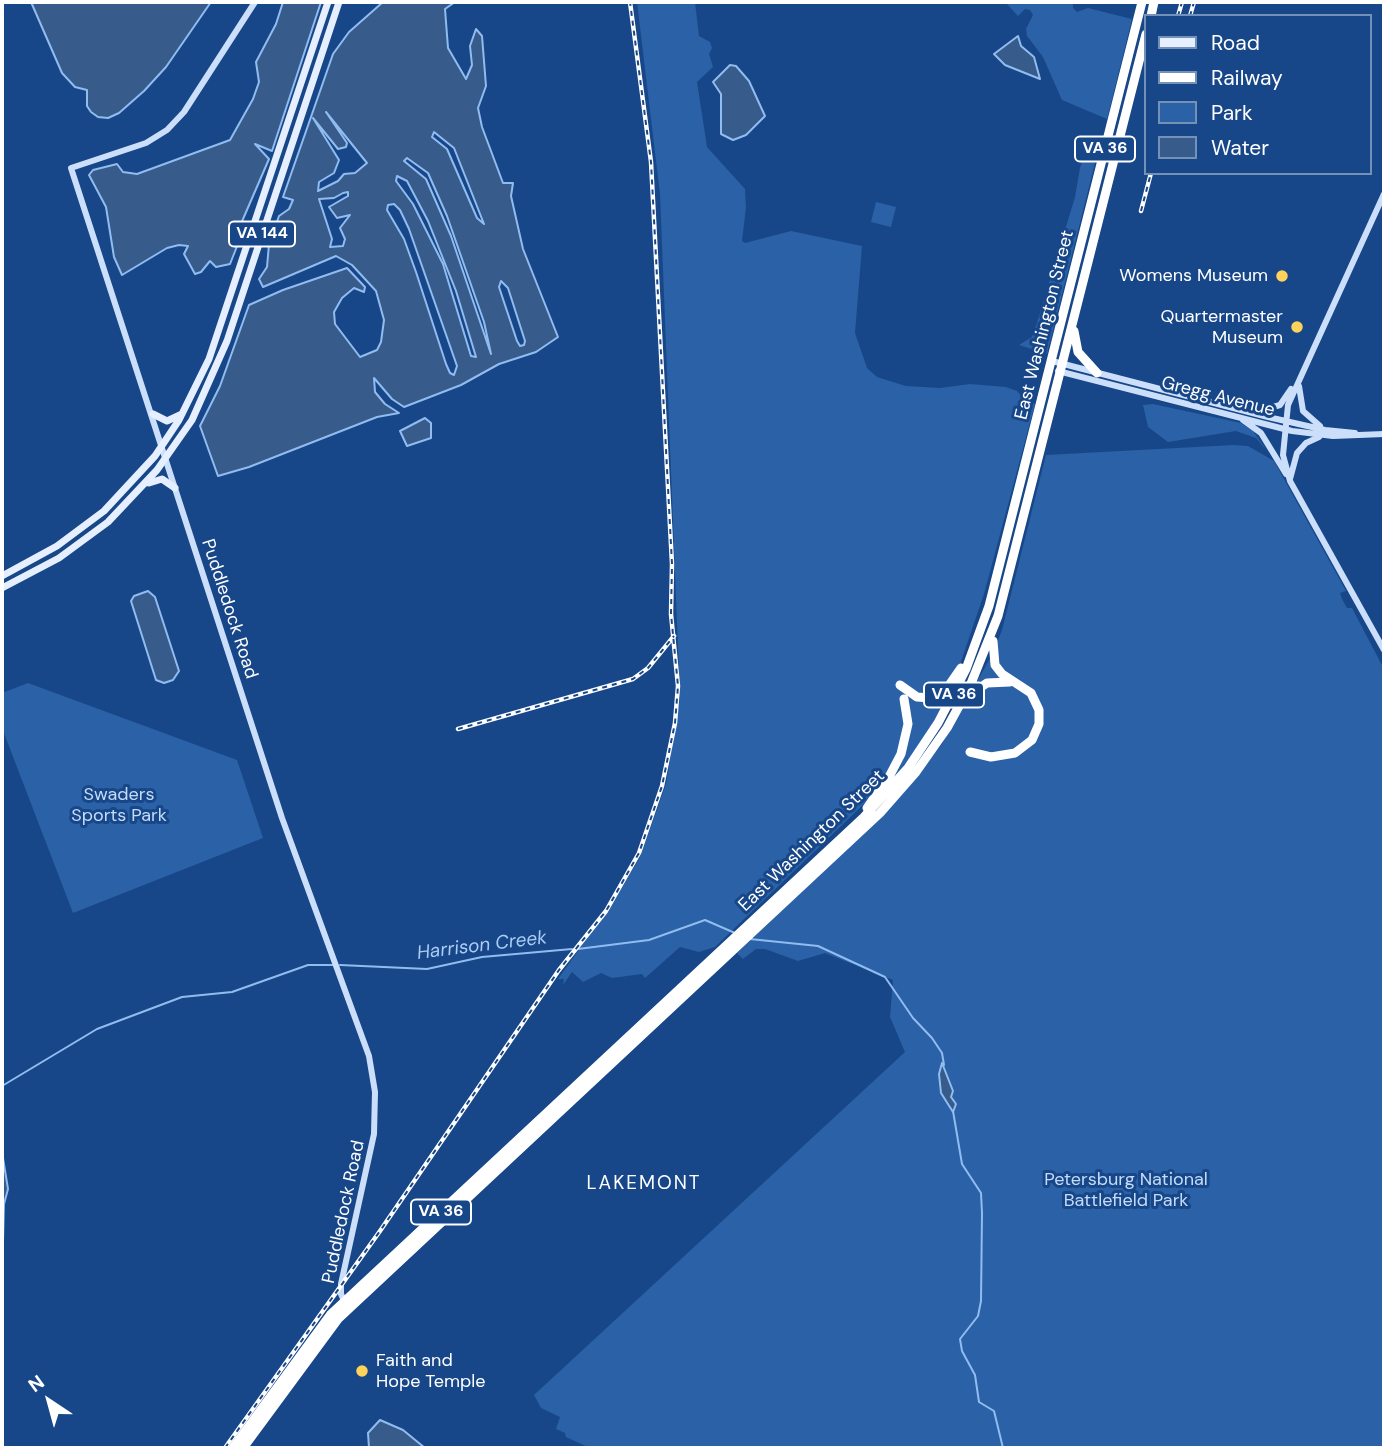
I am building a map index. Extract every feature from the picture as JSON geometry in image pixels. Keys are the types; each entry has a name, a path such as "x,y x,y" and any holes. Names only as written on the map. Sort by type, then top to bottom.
{"highway":[{"name":"East Washington Street","path":"233,1448 323,1324 873,820 926,759 964,698 993,630 1142,2"},
{"name":"East Washington Street","path":"243,1448 346,1305 848,833 892,787 924,745 958,687 979,636 1056,366 1074,318 1144,42"},
{"path":"1074,318 1078,352 1097,373"},
{"path":"964,698 987,683 1009,682 1027,692 1036,710 1035,730 1019,748 999,754 971,750 991,757 1012,755 1030,743 1039,724 1039,707 1031,692 1002,674 995,665 992,651 993,630"},
{"path":"901,685 920,698 940,694 956,677 979,636"},
{"path":"848,833 883,786 901,754 908,724 904,699"}],"main road":[{"name":"VA 144","path":"2,576 57,546 88,524 128,487 163,445 183,414 209,359 328,2"},
{"name":"VA 144","path":"2,588 75,548 118,513 167,458 192,420 217,367 339,2"},
{"path":"153,414 167,421 183,414"},
{"path":"145,485 162,479 175,488"}],"street":[{"name":"Puddledock Road","path":"255,2 184,112 167,130 146,143 71,168 286,829 369,1056 375,1107 369,1164 340,1290 346,1305"},
{"path":"1290,481 1283,455 1284,425 1302,373 1384,194"},
{"name":"Gregg Avenue","path":"1056,366 1097,373 1112,381 1250,412 1284,425 1383,434"},
{"name":"Gregg Avenue","path":"1056,366 1235,416 1324,435 1383,434"},
{"path":"1250,412 1270,411 1280,405 1302,373"},
{"path":"1302,373 1298,390 1301,407 1311,421 1331,430"},
{"path":"1235,416 1261,433 1384,650"},
{"path":"1290,481 1295,458 1301,448 1324,435"}],"green space":[{"path":"637,2 695,2 699,36 710,42 712,48 709,54 713,67 697,82 707,147 745,189 742,241 745,243 791,231 862,246 855,333 867,368 877,377 906,386 940,388 970,384 1006,387 1017,391 1026,401 1035,404 984,594 950,694 925,737 886,790 865,803 715,947 699,952 680,947 645,978 642,974 612,978 601,973 583,982 572,972 563,985 564,979 558,979 618,894 640,857 666,784 680,698 660,194"},
{"path":"1005,2 1073,2 1073,8 1077,12 1088,8 1132,19 1107,119 1062,100 1043,57 1027,36 1026,29 1033,15 1030,10 1025,9 1018,16"},
{"path":"1097,155 1047,354 1019,345 1032,337 1075,197 1082,161"},
{"path":"876,202 896,207 891,227 871,222"},
{"path":"1153,404 1241,423 1253,431 1267,451 1256,438 1236,431 1168,442 1148,427 1143,405"},
{"name":"Petersburg National Battlefield Park","path":"1248,446 1274,461 1346,591 1340,593 1342,599 1347,608 1352,608 1384,669 1384,1448 590,1448 566,1437 565,1433 556,1429 560,1417 541,1408 534,1395 905,1052 890,1017 893,980 825,953 798,961 765,949 756,949 743,959 737,953 895,802 942,744 993,653 1002,630 1046,455"},
{"name":"Swaders Sports Park","path":"28,683 237,760 263,838 73,913 2,728 2,693"}],"water":[{"path":"31,2 211,2 166,67 119,113 108,118 98,117 91,112 87,106 87,90 75,87 62,73"},
{"path":"283,2 321,2 272,151 255,144 269,159 240,226 243,231 230,264 216,267 210,261 201,272 195,274 184,254 188,246 179,245 167,248 122,275 114,257 106,207 89,175 93,170 117,164 123,172 137,174 230,140 253,99 259,82 256,62 276,24"},
{"path":"383,2 455,2 445,9 448,48 466,79 472,65 470,46 476,29 482,36 486,86 478,108 482,127 503,183 513,183 511,196 523,249 558,337 536,352 499,364 461,385 404,407 392,399 374,378 375,392 385,404 399,413 377,417 249,467 218,476 200,426 220,386 249,305 347,268 365,287 364,292 354,288 342,298 334,312 335,324 360,357 377,350 381,342 384,320 376,291 352,265 336,256 263,287 259,279 267,267 269,244 279,216 289,209 293,200 283,197 333,54 349,32","holes":["326,112 367,163 355,173 344,174 338,181 318,191 319,182 334,173 339,160 313,118 338,149 346,147 347,143","434,132 454,148 484,224 477,218 447,149 432,137","407,158 428,173 447,216 484,322 491,354 451,236 426,179 404,161","397,176 407,181 428,221 456,291 476,357 471,356 443,264 413,204 396,181","348,192 348,196 329,207 337,218 350,215 340,228 345,239 343,246 330,247 332,239 319,199 334,198","394,204 400,210 409,229 457,366 454,375 446,364 404,239 387,210 388,205","501,281 508,288 524,345 520,346 499,287"]},
{"path":"1018,36 1021,46 1034,57 1040,79 1005,65 994,54"},
{"path":"730,65 736,66 749,81 765,116 746,135 733,140 721,134 721,94 713,82"},
{"path":"425,418 431,423 431,438 407,446 400,431"},
{"path":"148,591 155,597 179,671 173,680 164,683 156,680 131,601 134,596"},
{"path":"942,1063 953,1091 951,1097 956,1104 953,1112 941,1093 939,1074"},
{"path":"2,1152 8,1189 4,1204 2,1277"},
{"path":"380,1420 403,1430 425,1448 369,1448 368,1433"}],"waterway":[{"name":"Harrison Creek","path":"578,949 649,940 705,920 735,933"},
{"name":"Harrison Creek","path":"750,939 818,946 885,977 913,1018 932,1038 942,1053 944,1065"},
{"name":"Harrison Creek","path":"340,965 427,969 482,957 572,949"},
{"name":"Harrison Creek","path":"2,1086 97,1029 182,997 232,992 308,965 334,965"},
{"path":"953,1111 962,1164 981,1193 982,1213 981,1301 978,1316 960,1339 962,1351 975,1375 979,1402 994,1411 1003,1448"}],"railway":[{"path":"225,1448 380,1231 559,970 606,911 639,853 662,786 675,723 678,686 671,614 672,564 651,162 630,2"},
{"path":"1179,14 1182,2"},
{"path":"1191,14 1194,2"},
{"path":"1141,211 1150,175"},
{"path":"458,729 633,679 648,668 674,636"}],"place":[{"name":"Womens Museum","path":"1282,276"},
{"name":"Quartermaster Museum","path":"1297,327"},
{"name":"Faith and Hope Temple","path":"362,1371"}],"district":[{"name":"LAKEMONT","path":"644,1184"}]}
